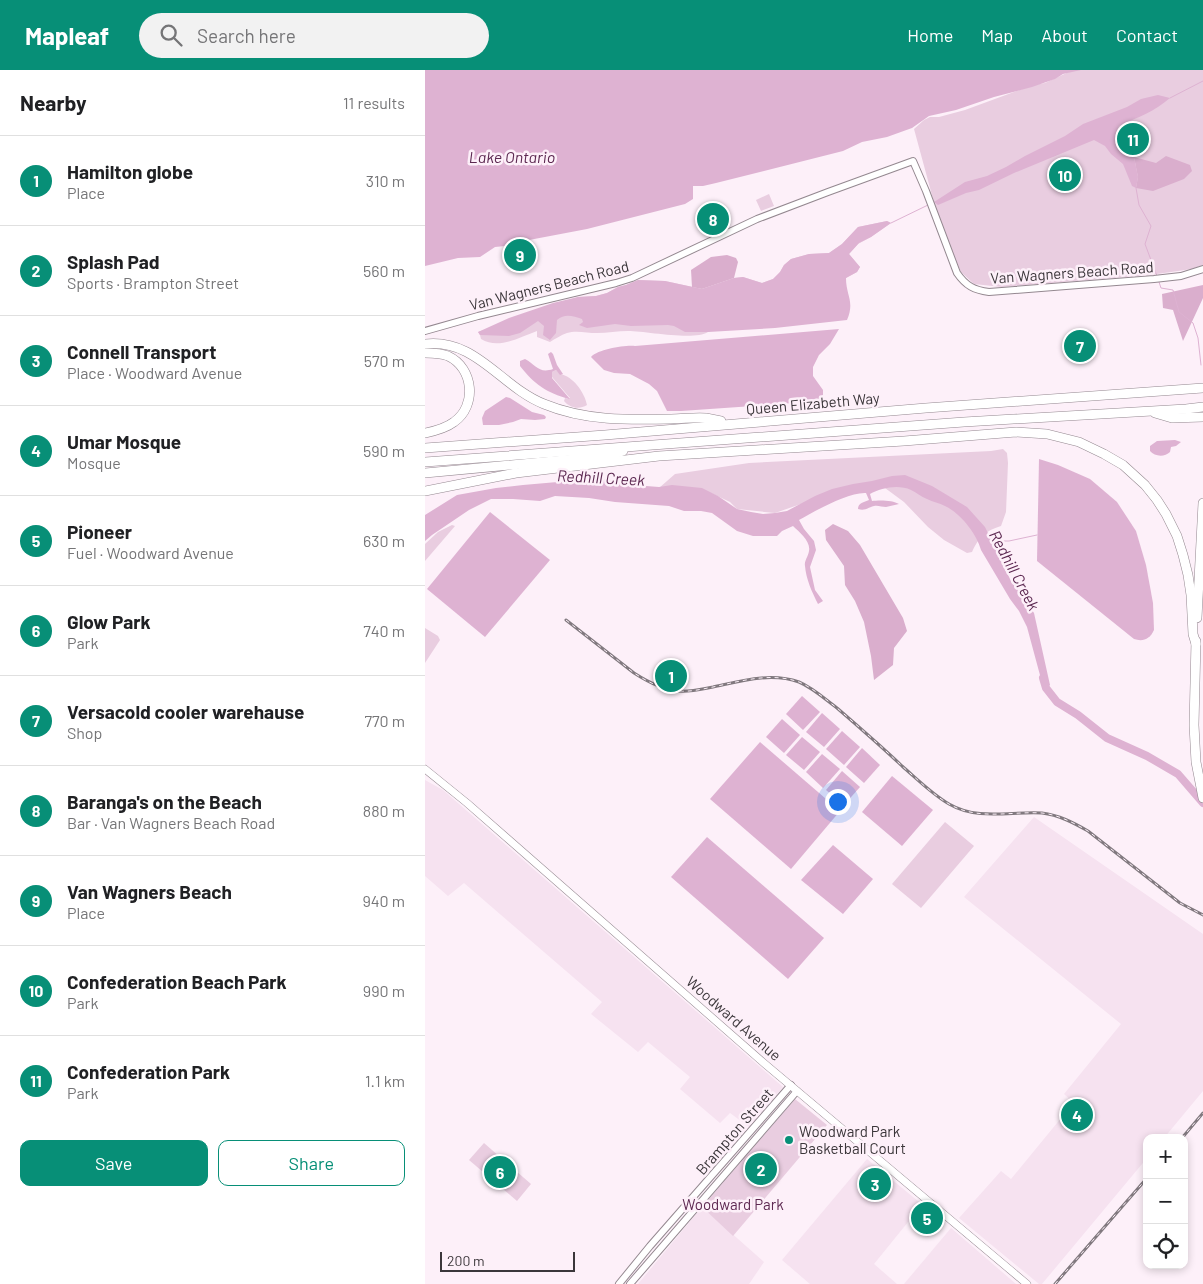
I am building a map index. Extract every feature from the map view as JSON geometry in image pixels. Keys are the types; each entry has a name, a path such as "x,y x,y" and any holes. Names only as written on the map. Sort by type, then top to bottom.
{"highway":[{"path":"425,344 444,344 462,349 490,367 527,396 543,404 573,414 593,418 627,420 705,418 733,423"},
{"path":"425,353 449,356 461,366 470,385 469,402 459,418 445,428 425,433"},
{"name":"Queen Elizabeth Way","path":"425,448 1203,388"},
{"name":"Queen Elizabeth Way","path":"425,462 1203,406"},
{"path":"1148,411 1172,418 1203,417"},
{"path":"425,491 516,473 659,456 1016,432 1047,434 1079,442 1123,466 1145,485 1167,514 1177,536 1188,575 1193,634 1196,644"},
{"path":"425,474 607,456 637,447"},
{"path":"1203,503 1194,686 1196,762 1203,798"}],"main road":[{"name":"Woodward Avenue","path":"425,769 467,802 797,1091 1027,1284"}],"street":[{"name":"Van Wagners Beach Road","path":"425,331 632,278 757,219 913,161 957,273 973,289 989,292 1181,276 1203,269"},
{"name":"Brampton Street","path":"619,1284 791,1085"},
{"name":"Brampton Street","path":"630,1284 797,1091"}],"shaded area":[{"path":"1166,156 1190,165 1192,171 1184,179 1153,191 1136,188 1138,177 1134,157 1156,163"},
{"path":"727,255 736,258 738,262 734,278 702,289 692,287 691,270 711,257"},
{"path":"1203,285 1203,298 1183,341 1173,310 1163,308 1162,294"},
{"path":"833,524 848,531 860,545 903,618 907,631 894,648 893,665 874,680 864,622 855,601 845,585 844,566 826,540 825,530"},
{"path":"425,780 443,790 783,1087 749,1127 730,1113 720,1123 680,1089 690,1077 648,1042 638,1052 591,1014 602,1002 464,883 448,896 425,876"},
{"path":"1034,817 1203,934 1203,1091 1167,1134 1143,1134 1143,1163 1042,1284 1039,1284 959,1218 1001,1171 1011,1179 1066,1112 1086,1128 1093,1120 1064,1094 1121,1024 964,897"},
{"path":"867,1159 942,1221 928,1237 908,1222 874,1264 897,1284 810,1284 782,1260"},
{"path":"702,1207 764,1262 749,1284 638,1284"},
{"path":"951,1228 1016,1284 904,1284"}],"green space":[{"path":"1073,70 1203,70 1203,265 1192,269 1150,275 1002,287 974,284 961,272 939,221 914,129 930,117 939,117 965,110 1033,85 1045,83"},
{"path":"769,194 774,206 761,211 756,200"},
{"path":"887,221 891,223 858,244 849,254 860,267 857,272 846,278 846,282 701,335 681,336 628,331 570,332 550,342 537,337 537,331 502,343 495,343 481,339 478,332 578,297 607,293 638,280 665,281 702,289 734,278 743,277 762,283 773,279 791,259 809,254 829,253 842,244 858,227"},
{"path":"556,370 578,386 584,395 587,405 575,408 564,401 565,398 570,398 552,377 552,372"},
{"path":"1003,449 1007,453 1008,463 1006,512 1001,526 983,535 972,552 967,553 944,540 928,527 904,502 885,488 858,487 824,496 775,513 737,509 730,502 711,493 659,488 675,474 749,463"},
{"path":"452,525 455,526 425,561 425,544 438,532"},
{"path":"425,628 438,636 440,640 425,663"},
{"path":"945,822 974,846 921,908 892,884"},
{"name":"Woodward Park","path":"795,1099 827,1125 733,1236 702,1207"},
{"path":"484,1143 531,1184 517,1201 469,1160"}],"water":[{"name":"Lake Ontario","path":"425,70 1081,70 1063,74 1055,79 1032,87 956,110 929,116 912,128 887,137 862,142 843,151 716,183 693,186 693,199 685,204 587,229 495,247 480,257 458,258 425,266"},
{"path":"1158,95 1170,98 1152,111 1119,126 1117,132 1116,137 1119,144 1134,157 1138,177 1136,188 1132,186 1123,164 1105,146 1094,140 1014,173 979,190 966,193 938,205 934,202 965,182 987,176 1006,167 1065,136 1083,124 1127,107 1141,99"},
{"path":"887,221 891,223 859,243 849,254 860,267 857,272 846,278 850,303 847,320 775,328 685,332 668,325 631,326 615,324 587,328 579,325 583,322 582,319 566,316 557,320 556,333 550,340 543,335 544,326 538,321 520,333 509,336 480,335 478,332 509,318 553,303 578,297 596,296 638,280 665,281 702,289 734,278 743,277 762,283 773,279 791,259 809,254 829,253 842,244 858,227"},
{"path":"839,329 830,344 819,355 813,367 813,376 823,390 823,401 667,411 657,391 649,384 630,374 604,370 591,357 612,348 625,346"},
{"path":"551,352 563,374 560,375 556,370 552,372 552,378 570,399 561,397 541,387 520,366 520,361 525,359 541,370 553,369 548,354"},
{"path":"506,397 532,412 544,415 545,419 521,419 499,425 483,425 482,418 485,411"},
{"path":"1175,440 1181,442 1171,447 1170,452 1165,455 1160,456 1150,451 1150,446 1157,441"},
{"path":"1039,459 1090,479 1117,502 1136,531 1146,565 1153,603 1154,630 1148,638 1143,640 1134,639 1037,561"},
{"path":"905,475 932,486 967,507 985,527 1010,579 1034,613 1050,685 1044,690 1027,627 981,550 972,531 951,509 906,488 890,487 870,494 872,501 882,500 899,504 858,509 860,504 869,500 866,493 859,494 832,503 799,520 814,541 816,550 810,567 815,590 823,601 818,604 806,571 805,562 809,547 804,537 793,526 782,531 777,536 753,536 737,531 712,513 701,511 684,511 669,506 555,496 540,501 491,499 469,510 425,541 425,515 457,495 496,488 606,479 646,486 672,485 702,488 737,509 763,514 787,511 832,489"},
{"path":"490,512 550,560 485,637 427,589"},
{"path":"802,696 820,712 803,730 786,714"},
{"path":"822,713 840,729 824,747 806,732"},
{"path":"782,719 800,735 784,753 766,737"},
{"path":"842,731 860,747 844,765 826,749"},
{"path":"802,737 820,752 804,770 786,755"},
{"path":"760,742 840,811 791,869 710,799"},
{"path":"862,748 880,765 864,783 846,767"},
{"path":"822,754 840,769 823,788 806,772"},
{"path":"842,771 860,787 844,805 826,790"},
{"path":"892,776 933,810 902,846 862,812"},
{"path":"707,837 824,938 788,979 671,877"},
{"path":"833,845 873,879 843,914 801,880"}],"waterway":[{"path":"1170,98 1203,81"},
{"path":"1136,188 1139,205 1151,226 1145,244 1157,276"},
{"path":"891,223 928,205"},
{"path":"1159,282 1161,288 1173,290 1179,312 1193,323 1198,338 1201,365"},
{"path":"991,541 1009,541 1037,535"},
{"name":"Redhill Creek","path":"1043,678 1046,688 1057,702 1078,715 1107,738 1147,756 1178,774 1203,803"}],"railway":[{"path":"566,620 634,673 667,689 692,691 745,680 767,678 788,679 804,684 837,708 925,786 949,804 960,809 983,814 1042,813 1066,820 1088,831 1180,903 1203,915"},
{"path":"1185,1134 1203,1113"},
{"path":"1055,1284 1146,1179"}],"place":[{"name":"Confederation Park","path":"1133,139"},
{"name":"Confederation Beach Park","path":"1065,175"},
{"name":"Baranga's on the Beach","path":"713,219"},
{"name":"Van Wagners Beach","path":"520,255"},
{"name":"Versacold cooler warehause","path":"1080,346"},
{"name":"Hamilton globe","path":"671,676"},
{"name":"Umar Mosque","path":"1077,1115"},
{"name":"Woodward Park Basketball Court","path":"789,1140"},
{"name":"Splash Pad","path":"761,1169"},
{"name":"Glow Park","path":"500,1172"},
{"name":"Connell Transport","path":"875,1184"},
{"name":"Pioneer","path":"927,1218"}]}
